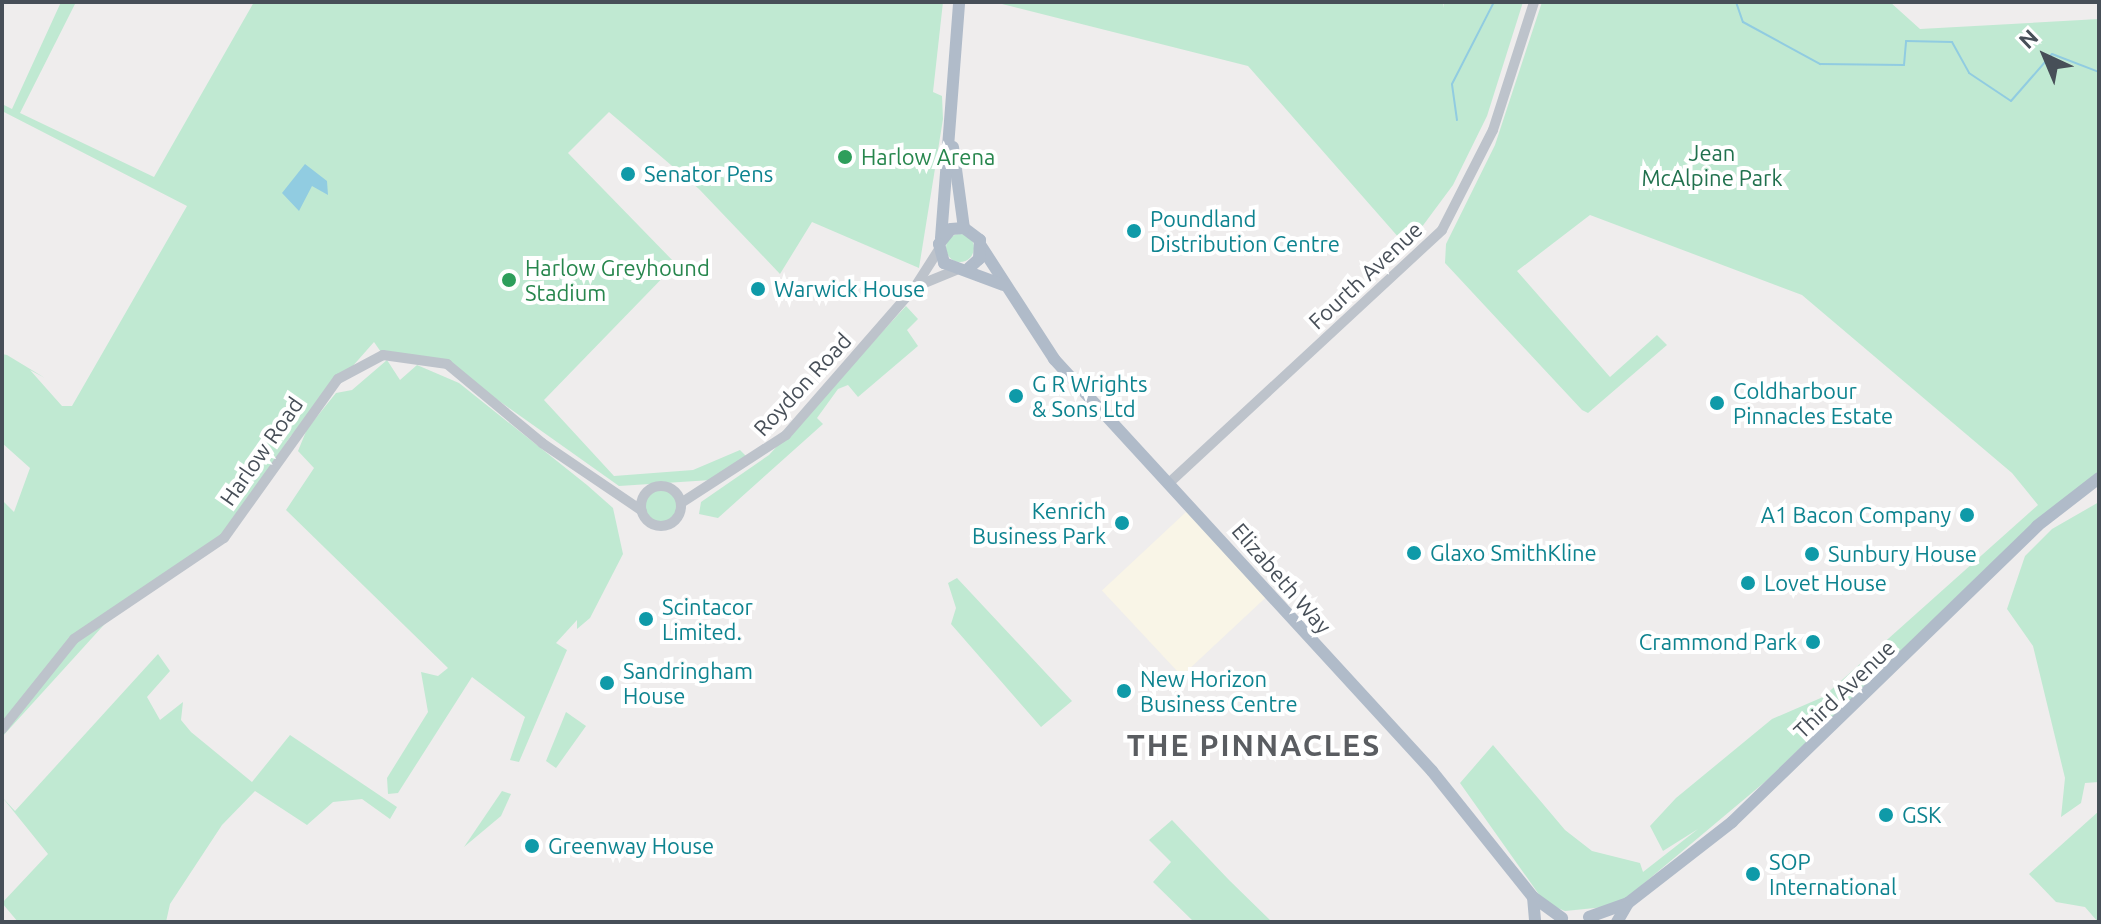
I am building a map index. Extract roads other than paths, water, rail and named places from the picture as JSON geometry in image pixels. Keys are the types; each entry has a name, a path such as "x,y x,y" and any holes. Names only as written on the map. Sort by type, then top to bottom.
{"main road":[{"path":"939,244 953,147 959,2"},
{"path":"939,244 964,228 953,147"},
{"name":"Elizabeth Way","path":"964,228 981,246 1003,285 1054,359 1432,771 1533,897 1558,920"},
{"name":"Elizabeth Way","path":"939,244 962,269 1003,285"},
{"path":"962,269 981,246"},
{"name":"Third Avenue","path":"1558,920 1594,920 1628,903 1765,793 2037,526 2081,495 2099,478"},
{"name":"Third Avenue","path":"2081,495 2099,491"},
{"path":"1533,897 1535,922"},
{"name":"Third Avenue","path":"1617,922 1628,903"}],"street":[{"name":"Fourth Avenue","path":"1169,483 1442,230 1493,130 1534,2"},
{"name":"Roydon Road","path":"681,503 786,435 915,287 939,244"},
{"name":"Roydon Road","path":"915,287 962,269"},
{"name":"Harlow Road","path":"2,729 74,639 224,538 338,379 383,355 447,364 641,510"},
{"name":"Roydon Road","path":"673,489 701,488"},
{"path":"620,495 646,492 673,489 681,503 676,520 663,526 641,510 646,492"}],"water":[{"path":"305,164 327,181 328,195 312,186 299,211 282,193"}],"waterway":[{"path":"1457,120 1452,84 1494,2"},
{"path":"1736,2 1743,22 1820,64 1904,65 1906,41 1952,42 1969,73 2011,101 2052,54 2099,72"}],"place":[{"name":"Harlow Arena","path":"845,157"},
{"name":"Senator Pens","path":"628,174"},
{"name":"Poundland Distribution Centre","path":"1134,231"},
{"name":"Harlow Greyhound Stadium","path":"509,280"},
{"name":"Warwick House","path":"758,289"},
{"name":"G R Wrights & Sons Ltd","path":"1016,396"},
{"name":"Coldharbour Pinnacles Estate","path":"1717,403"},
{"name":"A1 Bacon Company","path":"1967,515"},
{"name":"Kenrich Business Park","path":"1122,523"},
{"name":"Glaxo SmithKline","path":"1414,553"},
{"name":"Sunbury House","path":"1812,554"},
{"name":"Lovet House","path":"1748,583"},
{"name":"Scintacor Limited.","path":"646,619"},
{"name":"Crammond Park","path":"1813,642"},
{"name":"Sandringham House","path":"607,683"},
{"name":"New Horizon Business Centre","path":"1124,691"},
{"name":"GSK","path":"1886,815"},
{"name":"Greenway House","path":"532,846"},
{"name":"SOP International","path":"1753,874"}],"district":[{"name":"THE PINNACLES","path":"1254,745"}],"park label":[{"name":"Jean McAlpine Park","path":"1712,164"}]}
